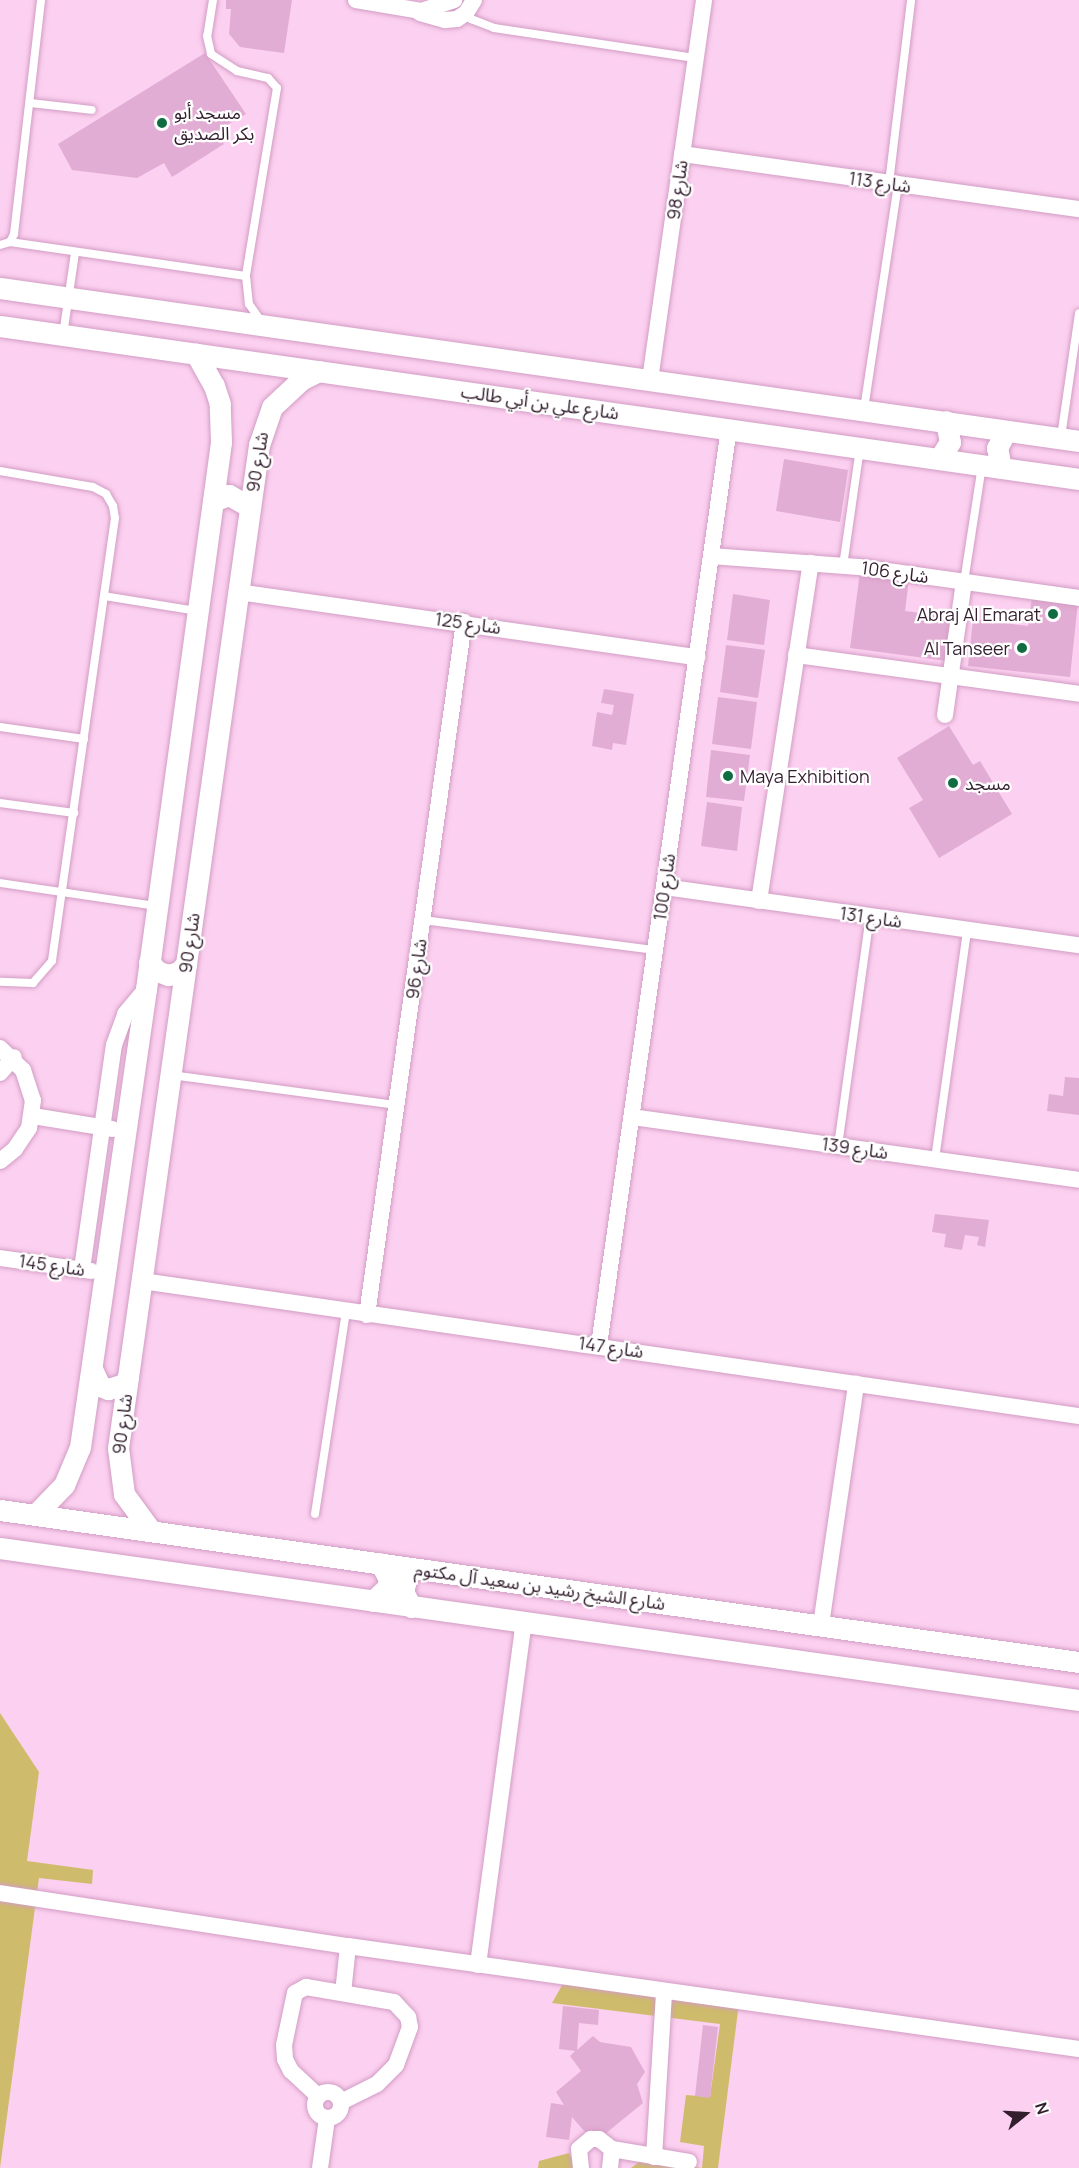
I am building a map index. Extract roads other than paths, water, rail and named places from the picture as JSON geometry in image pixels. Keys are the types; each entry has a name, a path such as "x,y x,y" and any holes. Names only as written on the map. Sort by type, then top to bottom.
{"street":[{"path":"356,0 411,10 445,20 470,6"},
{"path":"411,10 432,10 454,0"},
{"name":"شارع 98","path":"650,380 704,0"},
{"name":"شارع 113","path":"682,154 1079,210"},
{"name":"شارع علي بن أبي طالب","path":"0,288 1070,440"},
{"name":"شارع علي بن أبي طالب","path":"0,326 1079,479"},
{"name":"شارع 90","path":"35,1515 64,1485 74,1468 92,1369 146,989 221,442 220,404 196,354"},
{"name":"شارع 90","path":"151,1531 131,1507 120,1479 118,1448 250,507 263,425 272,407 301,380 319,371"},
{"path":"939,459 950,442 946,421"},
{"name":"شارع 100","path":"599,1346 729,428"},
{"path":"992,467 997,448 1006,430"},
{"path":"213,501 229,495 250,507"},
{"name":"شارع 106","path":"711,556 843,566 1079,598"},
{"path":"759,901 811,563"},
{"path":"945,714 964,582"},
{"name":"شارع 125","path":"238,592 464,622 697,657"},
{"name":"شارع 96","path":"367,1315 464,622"},
{"path":"796,655 1079,694"},
{"name":"شارع 131","path":"664,887 1079,946"},
{"path":"148,962 157,971 168,975 178,972 186,964"},
{"path":"82,1269 118,1029 146,989 165,983 182,994"},
{"path":"0,1073 7,1052"},
{"path":"2,1156 23,1139 33,1116 30,1084 7,1052"},
{"path":"33,1116 125,1131"},
{"name":"شارع 139","path":"632,1117 1079,1180"},
{"name":"شارع 145","path":"0,1258 105,1273"},
{"name":"شارع 147","path":"142,1281 1079,1416"},
{"path":"92,1369 100,1386 108,1389 124,1384 128,1377"},
{"path":"820,1625 856,1384"},
{"name":"شارع الشيخ رشيد بن سعيد آل مكتوم","path":"0,1510 1079,1662"},
{"name":"شارع الشيخ رشيد بن سعيد آل مكتوم","path":"0,1548 1079,1700"},
{"path":"373,1601 387,1588 389,1579 380,1563"},
{"path":"411,1607 403,1591 408,1574 415,1569"},
{"path":"478,1965 524,1622"},
{"path":"0,1893 664,1992 1079,2049"},
{"path":"343,1993 348,1946"},
{"path":"306,1987 394,2002 408,2017 410,2027 402,2053 387,2075 341,2102 336,2116 327,2119 317,2113 318,2096 291,2071 285,2059 293,2000 306,1987"},
{"path":"654,2157 664,1992"},
{"path":"318,2096 328,2092 341,2102"},
{"path":"320,2168 327,2119"},
{"path":"581,2168 577,2157 584,2143 599,2139 612,2149 689,2162"},
{"path":"610,2168 612,2149"}],"lane":[{"path":"10,242 14,234 41,0"},
{"path":"213,0 207,36 212,54 231,68 268,78 277,88 246,276 249,304 266,326"},
{"path":"864,410 893,183 911,0"},
{"path":"470,6 471,19 494,28 695,58"},
{"path":"30,103 92,110"},
{"path":"0,245 10,242 246,276"},
{"path":"63,335 75,253"},
{"path":"1070,440 1079,313"},
{"path":"843,566 860,448"},
{"path":"964,582 992,467"},
{"path":"0,471 93,487 106,494 113,506 115,518 52,961 43,976 33,983 0,982"},
{"path":"104,596 197,612"},
{"path":"0,727 84,739"},
{"path":"0,804 74,813"},
{"path":"0,884 156,906"},
{"path":"838,1146 870,916"},
{"path":"423,920 655,950"},
{"path":"935,1159 967,930"},
{"path":"171,1075 396,1105"},
{"path":"315,1514 346,1312"}],"place":[{"name":"مسجد أبو بكر الصديق","path":"162,123"},
{"name":"Abraj Al Emarat","path":"1053,614"},
{"name":"Al Tanseer","path":"1022,648"},
{"name":"Maya Exhibition","path":"728,776"},
{"name":"مسجد","path":"953,783"}]}
